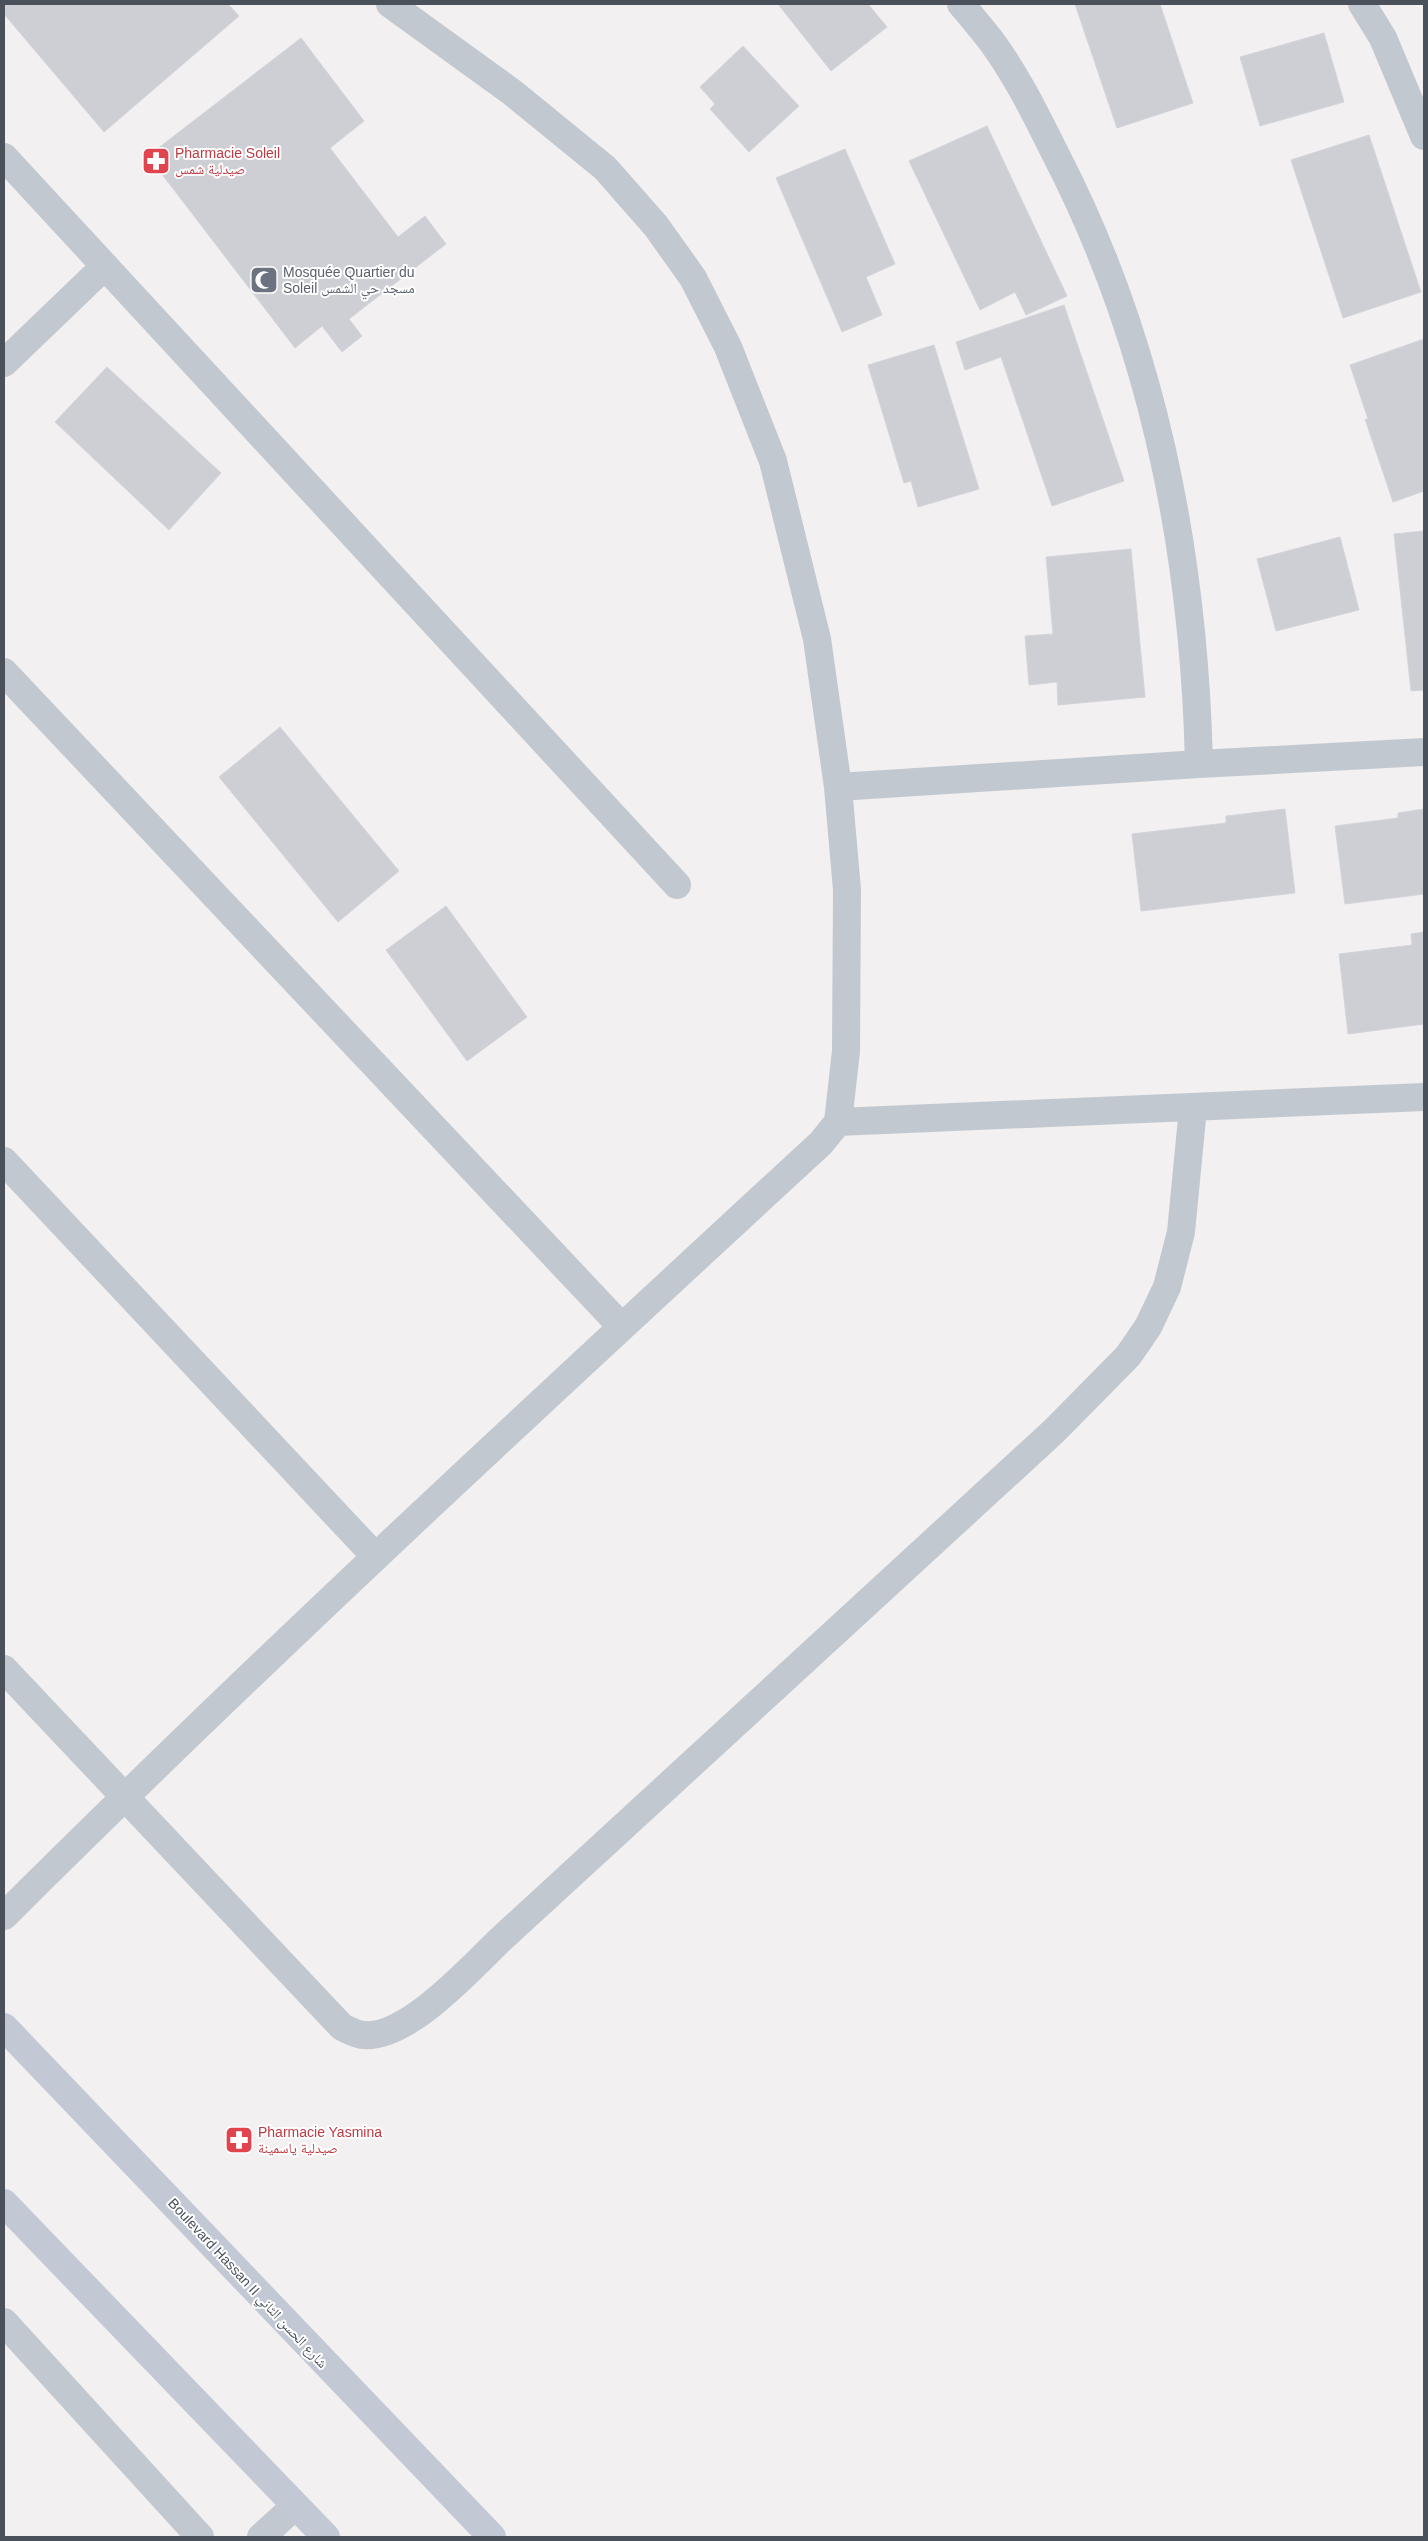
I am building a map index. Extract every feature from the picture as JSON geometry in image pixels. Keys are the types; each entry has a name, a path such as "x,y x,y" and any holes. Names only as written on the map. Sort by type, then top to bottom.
{"main road":[{"name":"Boulevard Hassan II شارع الحسن الثاني","path":"4,2027 492,2537"},
{"path":"4,2204 294,2507 326,2537"}],"street":[{"path":"4,1916 123,1797 375,1556 621,1326 822,1143 838,1122 846,1051 847,890 838,787 817,639 773,461 728,347 693,278 656,226 605,168 513,93 390,4"},
{"path":"961,4 993,42 1035,113 1078,196 1115,284 1143,373 1169,474 1185,574 1197,691 1199,764"},
{"path":"1362,4 1383,38 1424,136"},
{"path":"4,158 677,885"},
{"path":"4,363 105,266"},
{"path":"4,672 621,1326"},
{"path":"838,787 1424,752"},
{"path":"838,1122 1424,1097"},
{"path":"4,1669 342,2027 363,2035 380,2033 404,2023 441,1997 514,1926 1054,1431 1128,1356 1148,1327 1167,1287 1181,1232 1193,1108"},
{"path":"4,1161 375,1556"},
{"path":"4,2322 200,2537"},
{"path":"261,2537 294,2507"}],"building":[{"path":"4,4 228,4 239,16 104,132 4,14"},
{"path":"778,4 868,4 887,27 831,71"},
{"path":"1075,4 1160,4 1193,103 1117,128"},
{"path":"1324,33 1344,102 1260,126 1240,57"},
{"path":"301,38 364,121 330,148 398,237 425,216 446,244 349,319 362,336 342,352 322,326 295,348 148,156"},
{"path":"743,46 799,106 749,152 710,109 715,104 700,87"},
{"path":"987,126 1067,296 1026,315 1015,292 980,310 909,161"},
{"path":"1369,135 1421,292 1343,318 1291,160"},
{"path":"845,149 895,264 866,277 882,315 842,332 776,178"},
{"path":"1064,305 1124,481 1052,506 1001,357 965,370 956,342"},
{"path":"1424,339 1424,491 1393,502 1365,419 1368,419 1350,365"},
{"path":"934,345 979,489 918,507 911,481 904,483 868,365"},
{"path":"107,367 221,473 169,530 55,422"},
{"path":"1424,531 1424,690 1411,691 1394,534"},
{"path":"1340,537 1359,610 1276,631 1257,559"},
{"path":"1131,549 1145,697 1058,705 1057,682 1029,685 1025,636 1053,634 1046,557"},
{"path":"280,727 399,871 338,922 219,777"},
{"path":"1285,809 1295,893 1141,911 1132,834 1226,823 1226,816"},
{"path":"1424,809 1424,894 1345,904 1335,826 1398,818 1398,813"},
{"path":"446,906 527,1017 467,1061 386,950"},
{"path":"1424,932 1424,1024 1348,1034 1339,954 1412,945 1411,934"}],"place":[{"name":"Pharmacie Soleil صيدلية شمس","path":"156,161"},
{"name":"Mosquée Quartier du Soleil مسجد حي الشمس","path":"264,280"},
{"name":"Pharmacie Yasmina صيدلية ياسمينة","path":"239,2140"}]}
